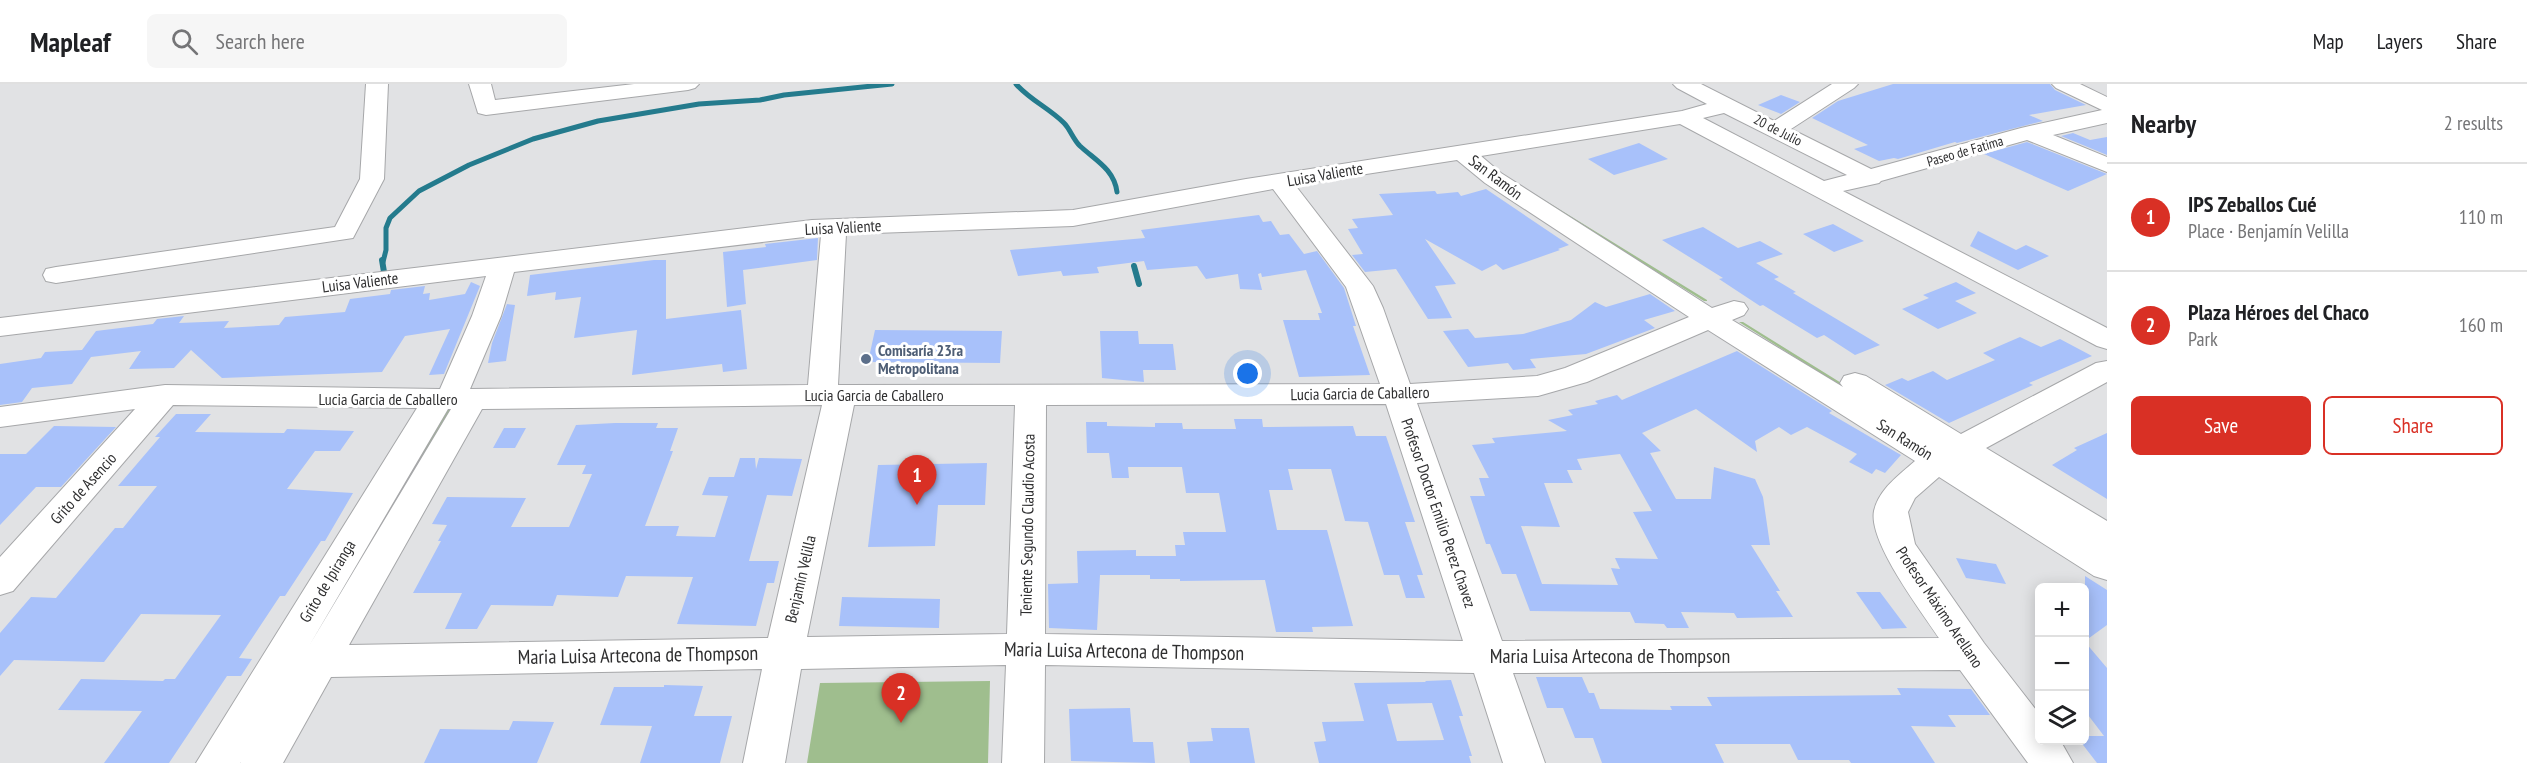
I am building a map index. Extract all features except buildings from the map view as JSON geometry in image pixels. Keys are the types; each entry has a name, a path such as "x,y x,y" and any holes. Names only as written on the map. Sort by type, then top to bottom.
{"street":[{"path":"56,275 344,233 372,179 377,84"},
{"path":"480,84 486,108 688,84"},
{"name":"20 de Julio","path":"1684,84 1871,178"},
{"path":"1776,129 1847,84"},
{"path":"2063,84 2107,105"},
{"name":"Luisa Valiente","path":"0,327 834,227 1073,218 1279,181 1683,117 1728,105"},
{"name":"Paseo de Fatima","path":"1823,189 1871,178 2029,133 2107,116"},
{"path":"1683,117 2107,340"},
{"path":"2029,133 2107,165"},
{"name":"San Ramón","path":"1461,151 1493,178 1721,313 1948,453 2107,538"},
{"name":"Profesor Doctor Emilio Perez Chavez","path":"1279,181 1359,286 1369,308 1524,763"},
{"name":"Benjamín Velilla","path":"764,763 831,395 834,227"},
{"path":"453,399 484,324 502,265"},
{"name":"Lucia Garcia de Caballero","path":"0,417 165,396 453,399 831,395 1399,394 1538,386 1576,375 1721,313"},
{"name":"Profesor Máximo Arellano","path":"2052,763 1970,654 1898,547 1891,512 1901,491 1948,453 2107,370"},
{"name":"Teniente Segundo Claudio Acosta","path":"1023,763 1030,394"},
{"name":"Grito de Asencio","path":"0,581 165,396"},
{"name":"Grito de Ipiranga","path":"261,763 320,662 453,399"},
{"name":"Grito de Ipiranga","path":"217,763 279,662 453,399"},
{"name":"San Ramón","path":"1948,453 2107,566"},
{"name":"Maria Luisa Artecona de Thompson","path":"279,662 1025,649 1488,657 1970,654"}],"green space":[{"path":"1510,179 1707,300 1707,301 1509,181"},
{"path":"1739,322 1743,322 1925,435 1922,437"},
{"path":"443,410 450,410 320,631 315,633"},
{"path":"990,681 988,763 807,763 820,683"}],"waterway":[{"path":"383,262 386,250 386,228 390,218 419,191 469,165 533,139 598,121 699,104 760,100 784,95 892,84"},
{"path":"1016,84 1064,123 1080,146 1108,171 1117,192"},
{"path":"382,260 384,272"},
{"path":"1134,266 1139,284"}],"place":[{"name":"Comisaría 23ra Metropolitana","path":"866,359"},
{"name":"IPS Zeballos Cué","path":"917,505"},
{"name":"Plaza Héroes del Chaco","path":"901,723"}]}
